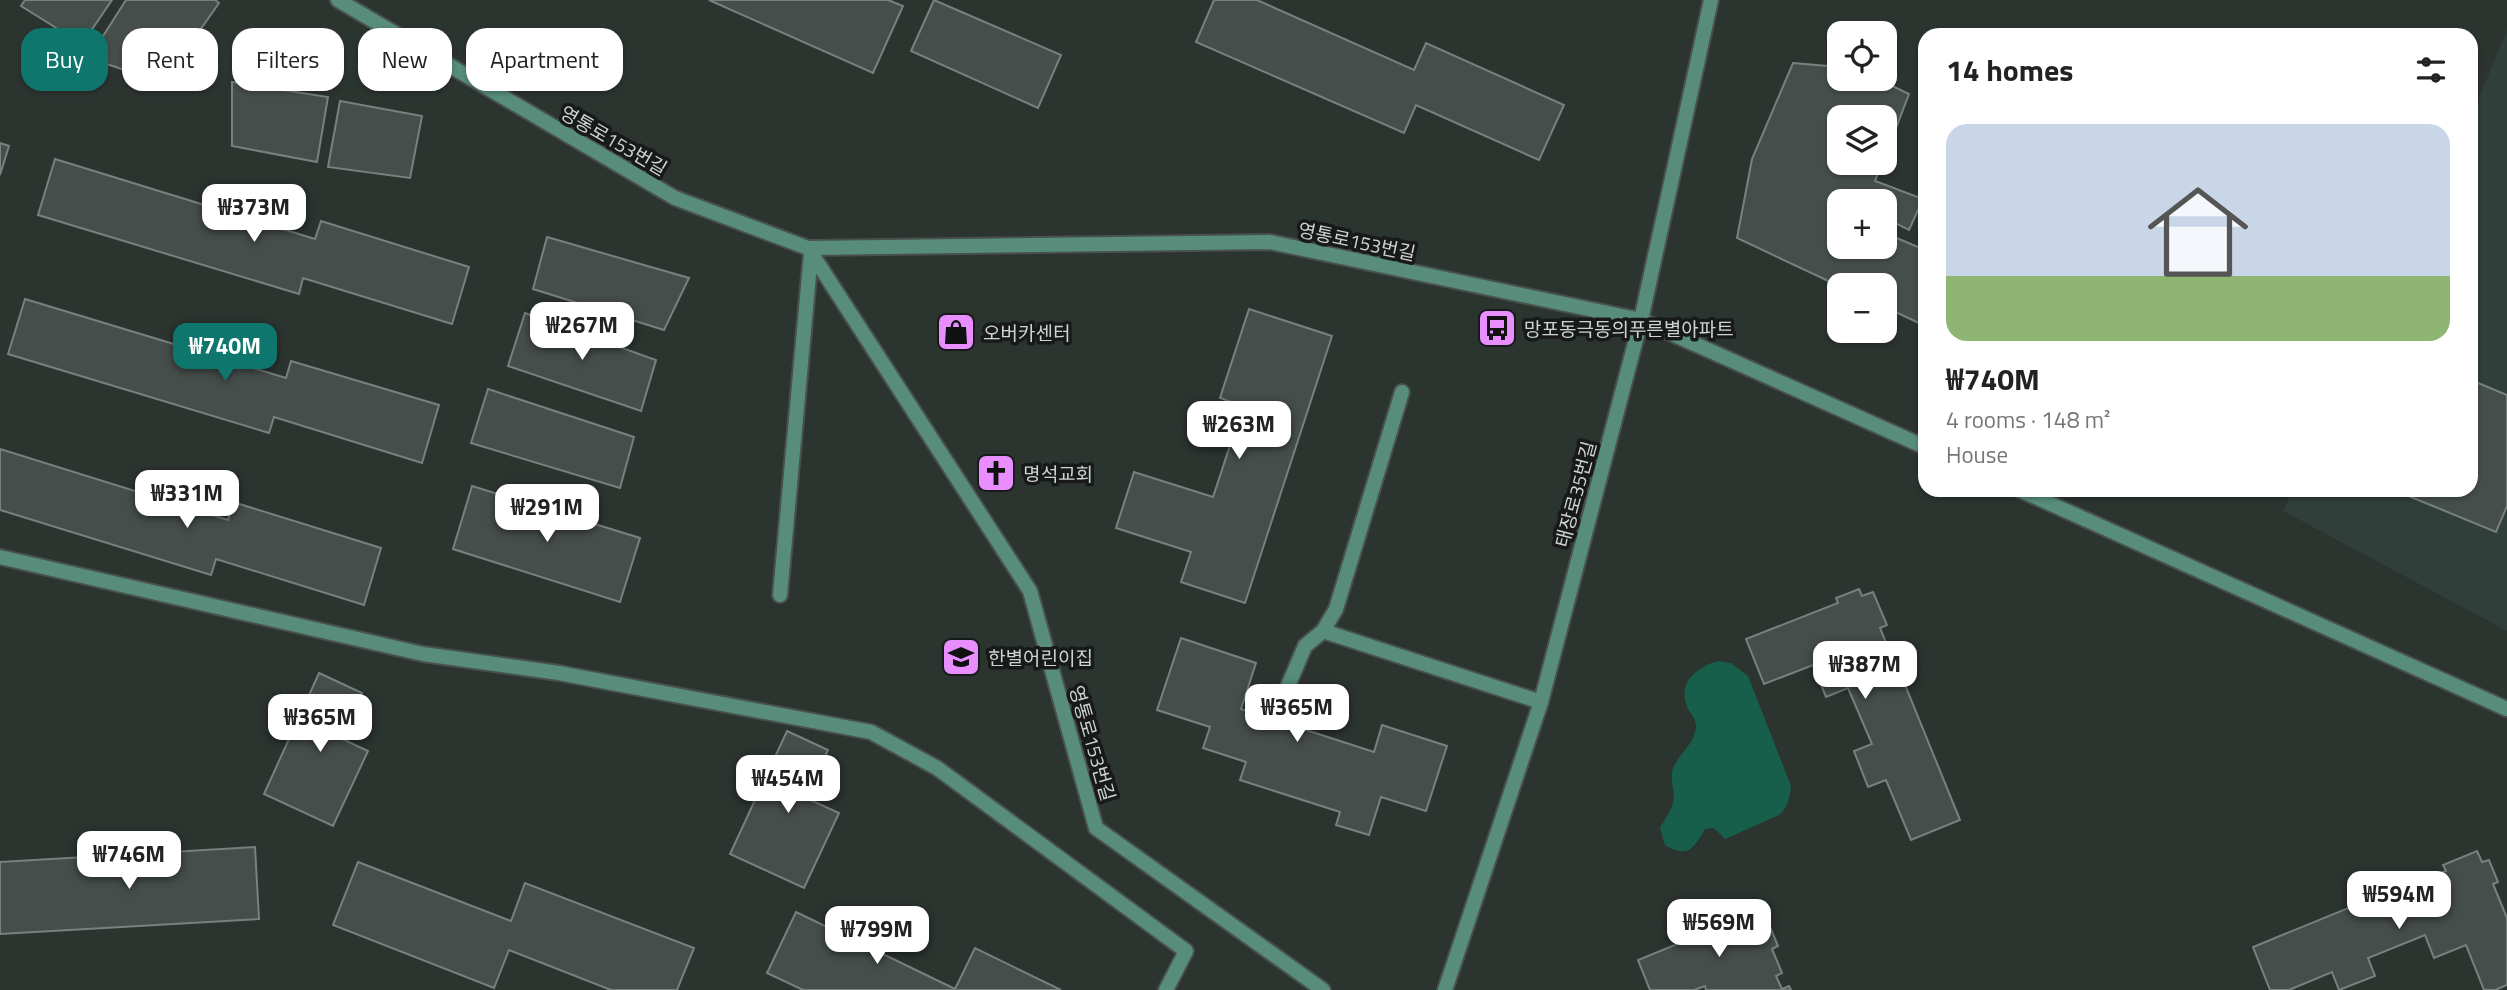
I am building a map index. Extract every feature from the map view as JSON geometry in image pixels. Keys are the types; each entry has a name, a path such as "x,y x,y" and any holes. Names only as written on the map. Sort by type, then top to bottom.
{"street":[{"name":"영통로153번길","path":"338,0 675,198 810,250 1270,243 1641,320 1918,444"},
{"name":"태장로35번길","path":"1445,990 1541,702 1641,320 1711,0"},
{"name":"영통로153번길","path":"810,250 1030,591 1096,828 1323,990"},
{"path":"780,594 810,250"},
{"path":"1288,686 1305,646 1323,631 1336,609 1402,392"},
{"path":"2036,497 2507,709"},
{"path":"0,556 422,654 559,673 872,732 937,768 1186,951 1166,990"},
{"path":"1323,631 1541,702"}],"shaded area":[{"path":"2507,30 2507,631 2283,511 2290,497 2478,497 2478,100"}],"green space":[{"path":"1718,661 1731,663 1748,676 1791,786 1790,794 1779,815 1725,839 1714,828 1705,829 1694,846 1679,851 1665,845 1660,828 1673,803 1672,771 1696,728 1686,703 1685,688 1698,671"}],"building":[{"path":"25,0 112,0 93,28 56,28 21,6"},
{"path":"126,0 215,0 219,3 202,28 122,28 122,69 108,64 108,28"},
{"path":"709,0 888,0 903,6 873,73"},
{"path":"934,0 1061,55 1038,108 911,51"},
{"path":"1214,0 1257,0 1414,70 1426,43 1564,105 1539,160 1416,105 1404,133 1196,42"},
{"path":"1793,63 1827,66 1827,91 1897,91 1897,88 1909,94 1897,126 1897,105 1827,105 1827,175 1877,175 1875,181 1896,189 1827,189 1827,259 1897,259 1897,238 1918,247 1918,323 1897,313 1897,273 1827,273 1827,280 1737,238 1752,159"},
{"path":"232,91 290,91 328,97 317,162 232,146"},
{"path":"340,101 422,116 410,178 328,167"},
{"path":"0,143 9,146 0,175"},
{"path":"55,159 315,239 321,221 469,267 452,324 303,278 299,294 38,215"},
{"path":"1897,189 1918,197 1918,210 1909,230 1897,224"},
{"path":"547,237 689,278 664,330 533,289"},
{"path":"25,299 286,378 291,361 439,405 422,463 274,417 269,433 8,354"},
{"path":"1249,309 1332,336 1245,603 1181,582 1191,552 1116,528 1134,472 1213,497 1243,406 1220,398"},
{"path":"525,313 656,360 641,411 508,366"},
{"path":"2478,383 2507,395 2507,506 2496,532 2411,497 2478,497"},
{"path":"488,389 634,437 620,488 471,443"},
{"path":"0,449 228,520 233,502 381,548 364,605 216,559 211,575 0,510"},
{"path":"472,486 640,538 620,602 453,549"},
{"path":"1859,589 1862,596 1873,592 1887,625 1880,628 1890,652 1885,655 1890,668 1897,665 1960,820 1911,840 1886,780 1868,787 1854,751 1872,744 1848,688 1826,697 1813,665 1764,684 1746,639 1838,603 1836,598"},
{"path":"1181,638 1256,663 1241,709 1374,752 1382,725 1447,746 1426,811 1381,797 1369,835 1336,825 1340,812 1240,780 1246,762 1203,748 1210,727 1157,710"},
{"path":"319,673 362,693 340,738 368,751 333,826 264,794"},
{"path":"787,731 828,750 806,798 839,813 804,888 730,854"},
{"path":"255,847 259,919 0,934 0,862"},
{"path":"2477,851 2482,862 2489,860 2498,882 2493,884 2507,918 2507,985 2495,990 2484,990 2466,945 2434,958 2425,935 2368,958 2375,976 2339,990 2332,972 2289,990 2270,990 2253,947 2407,884 2410,892 2423,887 2421,881 2446,871 2443,865"},
{"path":"358,862 511,921 525,883 694,948 677,990 611,990 509,950 494,988 333,925"},
{"path":"1750,910 1753,917 1764,912 1778,946 1772,949 1782,973 1776,976 1782,989 1789,986 1791,990 1706,990 1705,986 1694,990 1650,990 1638,960 1729,923 1728,919"},
{"path":"796,912 955,989 975,948 1061,990 803,990 767,973"}],"place":[{"name":"망포동극동의푸른별아파트","path":"1497,328"},
{"name":"오버카센터","path":"956,332"},
{"name":"명석교회","path":"996,473"},
{"name":"한별어린이집","path":"961,657"}]}
